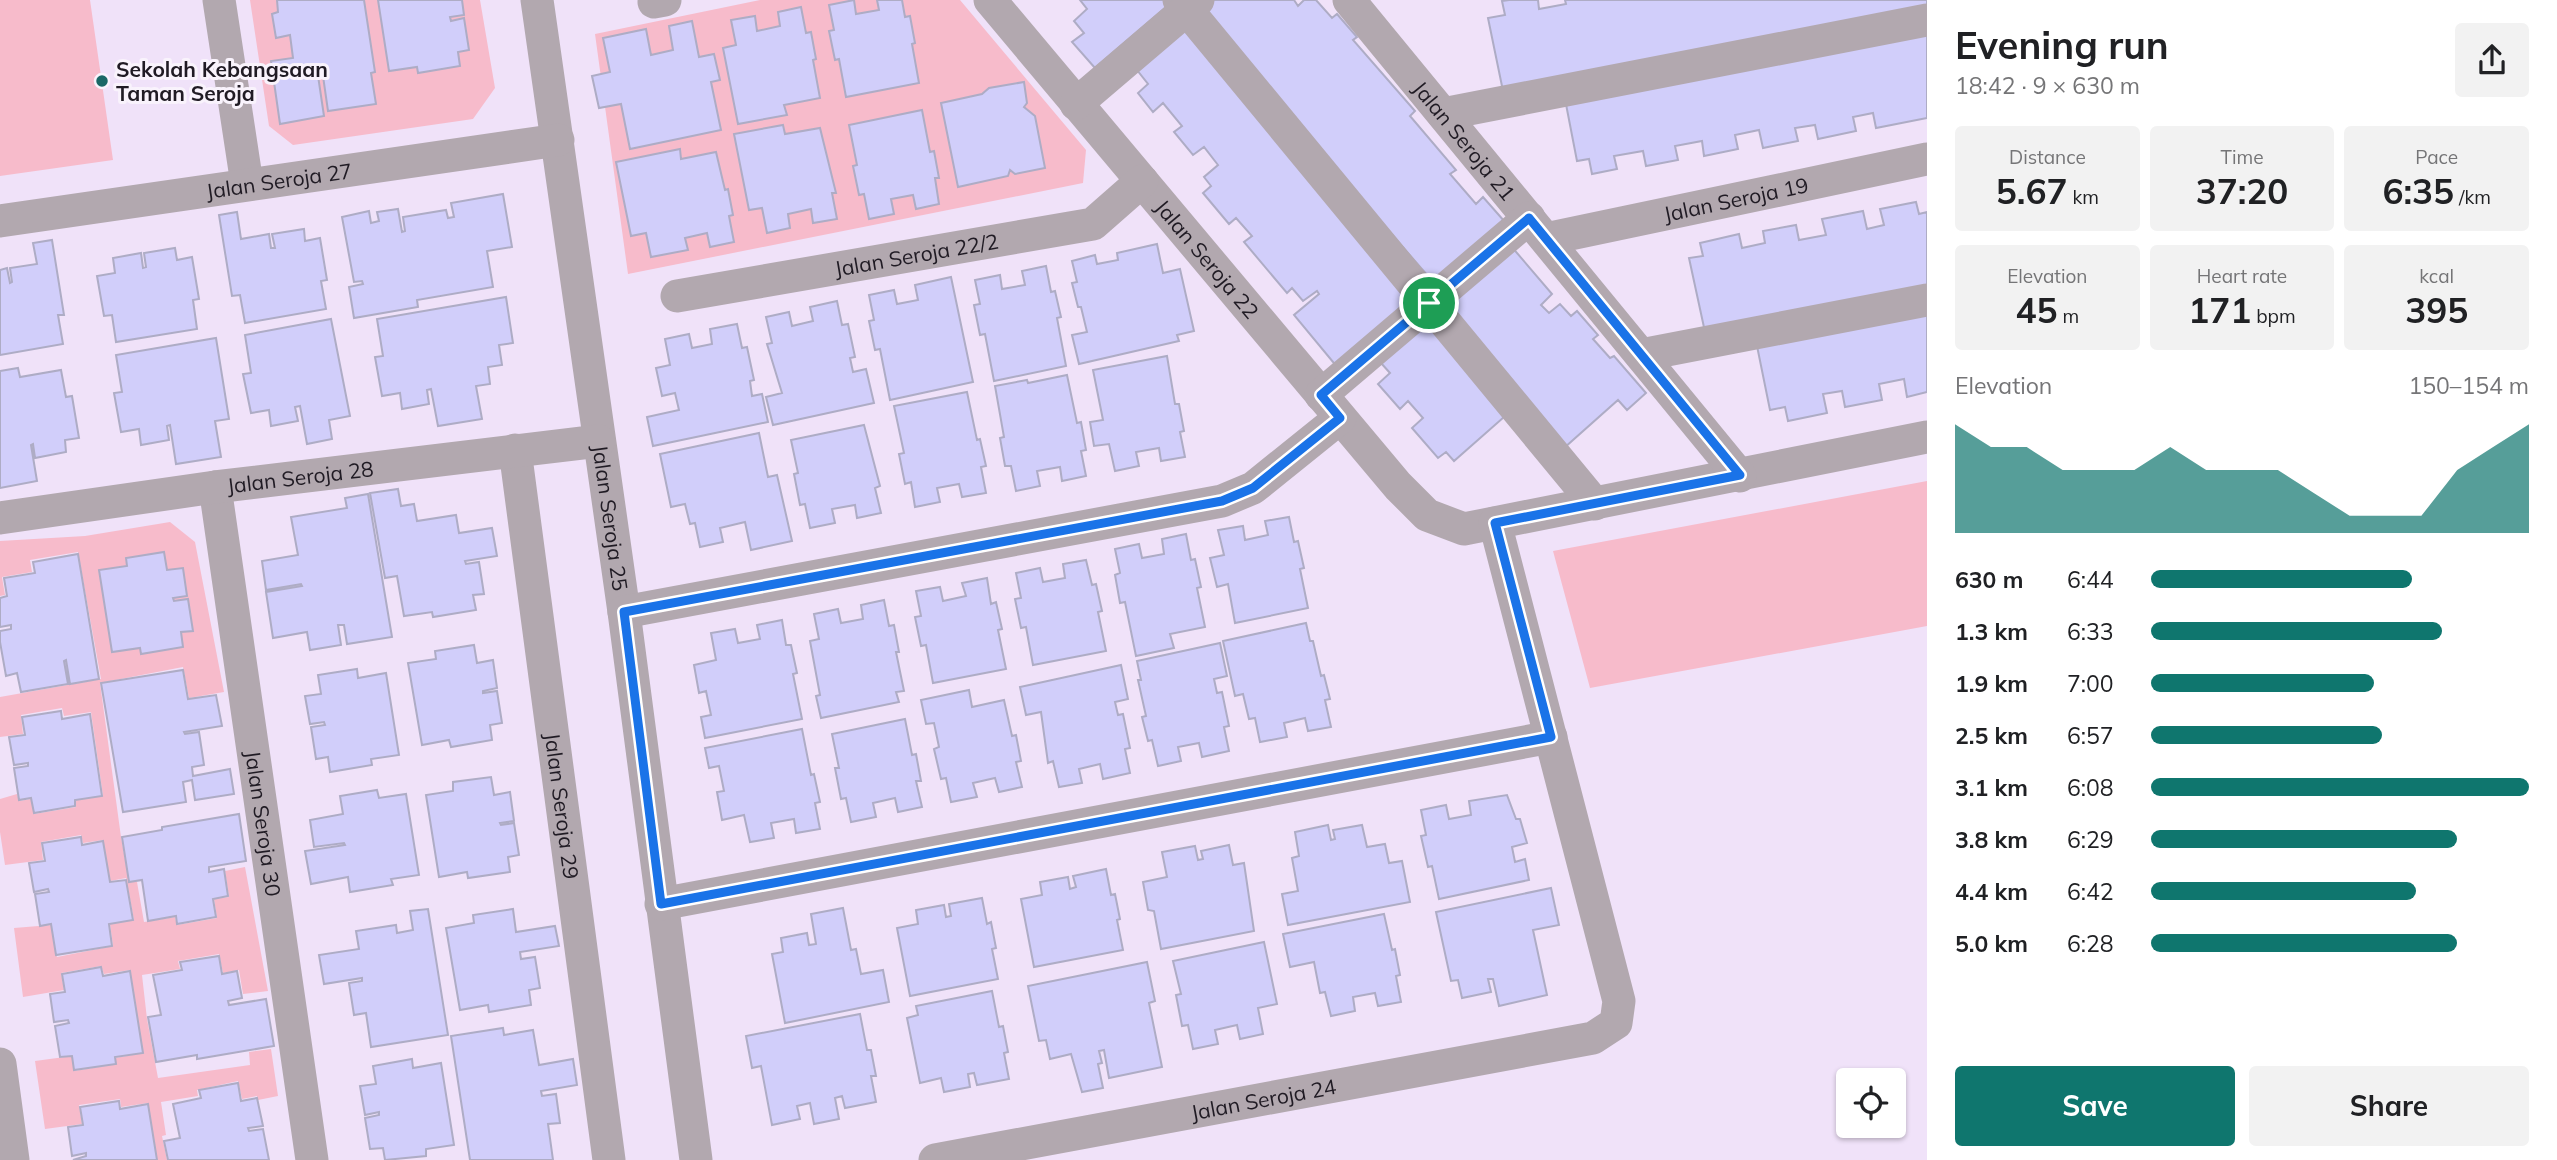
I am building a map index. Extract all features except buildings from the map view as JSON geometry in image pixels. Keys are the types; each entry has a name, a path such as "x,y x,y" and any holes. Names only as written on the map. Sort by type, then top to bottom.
{"street":[{"path":"219,0 247,184"},
{"name":"Jalan Seroja 25","path":"537,0 624,612 696,1160"},
{"name":"Jalan Seroja 22","path":"990,0 1398,486 1427,515 1464,529 1495,523"},
{"name":"Jalan Seroja 21","path":"1350,0 1740,475"},
{"path":"1076,104 1188,3 1429,303 1595,504"},
{"path":"1443,114 1927,20"},
{"name":"Jalan Seroja 27","path":"0,221 558,140"},
{"name":"Jalan Seroja 19","path":"1537,229 1927,159"},
{"name":"Jalan Seroja 22/2","path":"677,296 1093,224 1142,181"},
{"path":"624,612 1222,501 1253,488 1429,303 1537,229"},
{"path":"1641,355 1927,300"},
{"path":"661,904 1551,737 1495,523 1927,438"},
{"name":"Jalan Seroja 28","path":"0,518 215,487 599,441"},
{"name":"Jalan Seroja 29","path":"514,450 609,1160"},
{"name":"Jalan Seroja 30","path":"215,487 312,1160"},
{"name":"Jalan Seroja 24","path":"935,1160 1593,1038 1616,1023 1619,1001 1551,737"},
{"path":"0,1064 13,1160"}],"shaded area":[{"path":"0,0 90,0 113,160 0,176"},
{"path":"250,0 480,0 495,88 473,119 293,145 269,126"},
{"path":"760,0 960,0 1086,150 1083,183 628,274 595,34"},
{"path":"1927,481 1927,626 1590,688 1553,551"},
{"path":"170,522 195,542 224,692 189,698 183,667 100,683 129,882 137,882 144,922 175,917 177,925 217,918 214,899 229,897 225,871 245,867 268,991 243,994 239,970 223,973 219,954 178,961 180,969 142,975 158,1078 250,1065 249,1052 271,1049 278,1096 258,1100 257,1096 242,1099 238,1081 197,1090 198,1096 161,1102 166,1135 162,1136 167,1160 157,1160 148,1103 121,1107 120,1099 79,1105 82,1124 45,1129 35,1061 72,1056 74,1071 116,1064 115,1058 143,1053 130,970 104,974 101,966 61,973 64,990 23,997 14,928 51,925 57,957 113,946 110,924 134,920 126,878 110,881 103,840 83,843 81,835 41,842 43,860 5,865 0,832 0,799 17,794 19,801 31,799 34,814 76,807 75,800 103,796 91,712 64,716 62,708 21,715 23,734 0,737 0,697 101,679 78,552 30,560 32,572 2,577 5,595 0,596 0,541 85,536"}],"place":[{"name":"Sekolah Kebangsaan Taman Seroja","path":"102,81"}],"route":[{"path":"1529,218 1740,475 1495,523 1551,737 661,904 624,612 1222,501 1253,488 1340,418 1321,395 1429,303 1529,218"}]}
